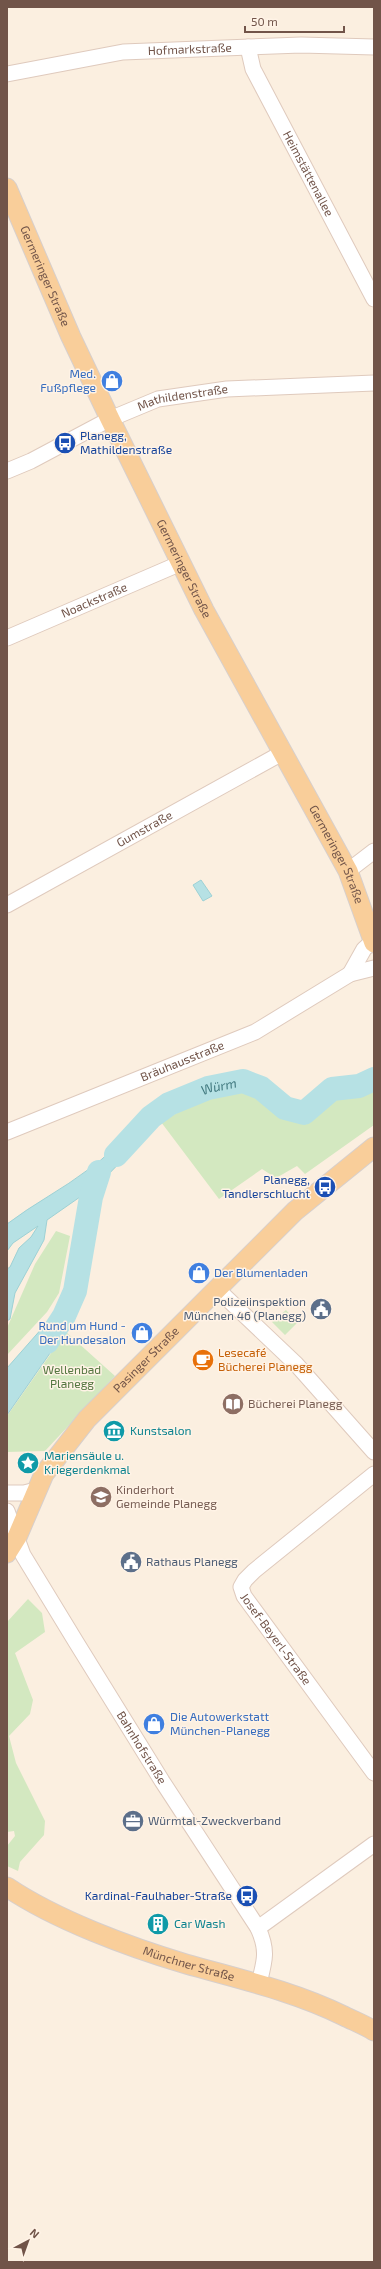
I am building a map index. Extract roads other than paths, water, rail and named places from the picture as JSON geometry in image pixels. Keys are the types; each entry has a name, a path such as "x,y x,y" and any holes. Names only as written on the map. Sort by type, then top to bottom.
{"main road":[{"name":"Germeringer Straße","path":"7,188 65,322 110,419 181,563 282,753 348,871 373,942"},
{"name":"Pasinger Straße","path":"7,1553 17,1537 36,1490 55,1459 87,1419 216,1288 295,1211 374,1148"},
{"name":"Münchner Straße","path":"7,1887 39,1906 135,1946 186,1964 259,1983 314,2002 374,2031"}],"street":[{"name":"Hofmarkstraße","path":"7,74 123,52 301,45 374,47"},
{"name":"Heimstättenallee","path":"248,47 253,69 374,299"},
{"name":"Mathildenstraße","path":"7,471 31,461 110,419 158,399 227,389 374,383"},
{"name":"Noackstraße","path":"7,638 181,563"},
{"name":"Gumstraße","path":"7,905 282,753"},
{"path":"348,871 374,851"},
{"name":"Bräuhausstraße","path":"350,974 364,949 373,942"},
{"name":"Bräuhausstraße","path":"7,1132 255,1032 350,974 374,968"},
{"path":"216,1288 296,1364 374,1452"},
{"name":"Josef-Beyerl-Straße","path":"374,1474 254,1571 245,1580 241,1587 244,1596 374,1773"},
{"path":"7,1493 24,1493 36,1490"},
{"name":"Bahnhofstraße","path":"7,1511 24,1555 76,1642 162,1781 258,1928 264,1941 266,1952 259,1983"},
{"path":"258,1928 374,1844"}],"water":[{"path":"201,880 212,896 203,901 193,885"},
{"path":"138,1132 136,1146 100,1183 47,1220 44,1240 15,1293 10,1319 7,1321 7,1269 10,1267 19,1248 31,1237 38,1226 13,1243 7,1251 7,1224 95,1165 119,1144 131,1135"},
{"path":"58,1310 67,1316 71,1323 7,1415 7,1368"}],"waterway":[{"name":"Würm","path":"116,1155 151,1117 169,1104 208,1088 243,1081 261,1088 285,1108 304,1113 332,1089 359,1086 374,1079"},
{"name":"Würm","path":"47,1342 64,1316 75,1291 91,1197 99,1172"}],"place":[{"name":"Med. Fußpflege","path":"112,381"},
{"name":"Planegg, Mathildenstraße","path":"65,443"},
{"name":"Planegg, Tandlerschlucht","path":"325,1187"},
{"name":"Der Blumenladen","path":"199,1273"},
{"name":"Polizeiinspektion München 46 (Planegg)","path":"321,1309"},
{"name":"Rund um Hund - Der Hundesalon","path":"142,1333"},
{"name":"Lesecafé Bücherei Planegg","path":"203,1360"},
{"name":"Bücherei Planegg","path":"233,1404"},
{"name":"Kunstsalon","path":"114,1431"},
{"name":"Mariensäule u. Kriegerdenkmal","path":"28,1463"},
{"name":"Kinderhort Gemeinde Planegg","path":"101,1497"},
{"name":"Rathaus Planegg","path":"131,1562"},
{"name":"Die Autowerkstatt München-Planegg","path":"154,1724"},
{"name":"Würmtal-Zweckverband","path":"133,1821"},
{"name":"Kardinal-Faulhaber-Straße","path":"247,1896"},
{"name":"Car Wash","path":"158,1924"}],"park label":[{"name":"Wellenbad Planegg","path":"72,1377"}]}
